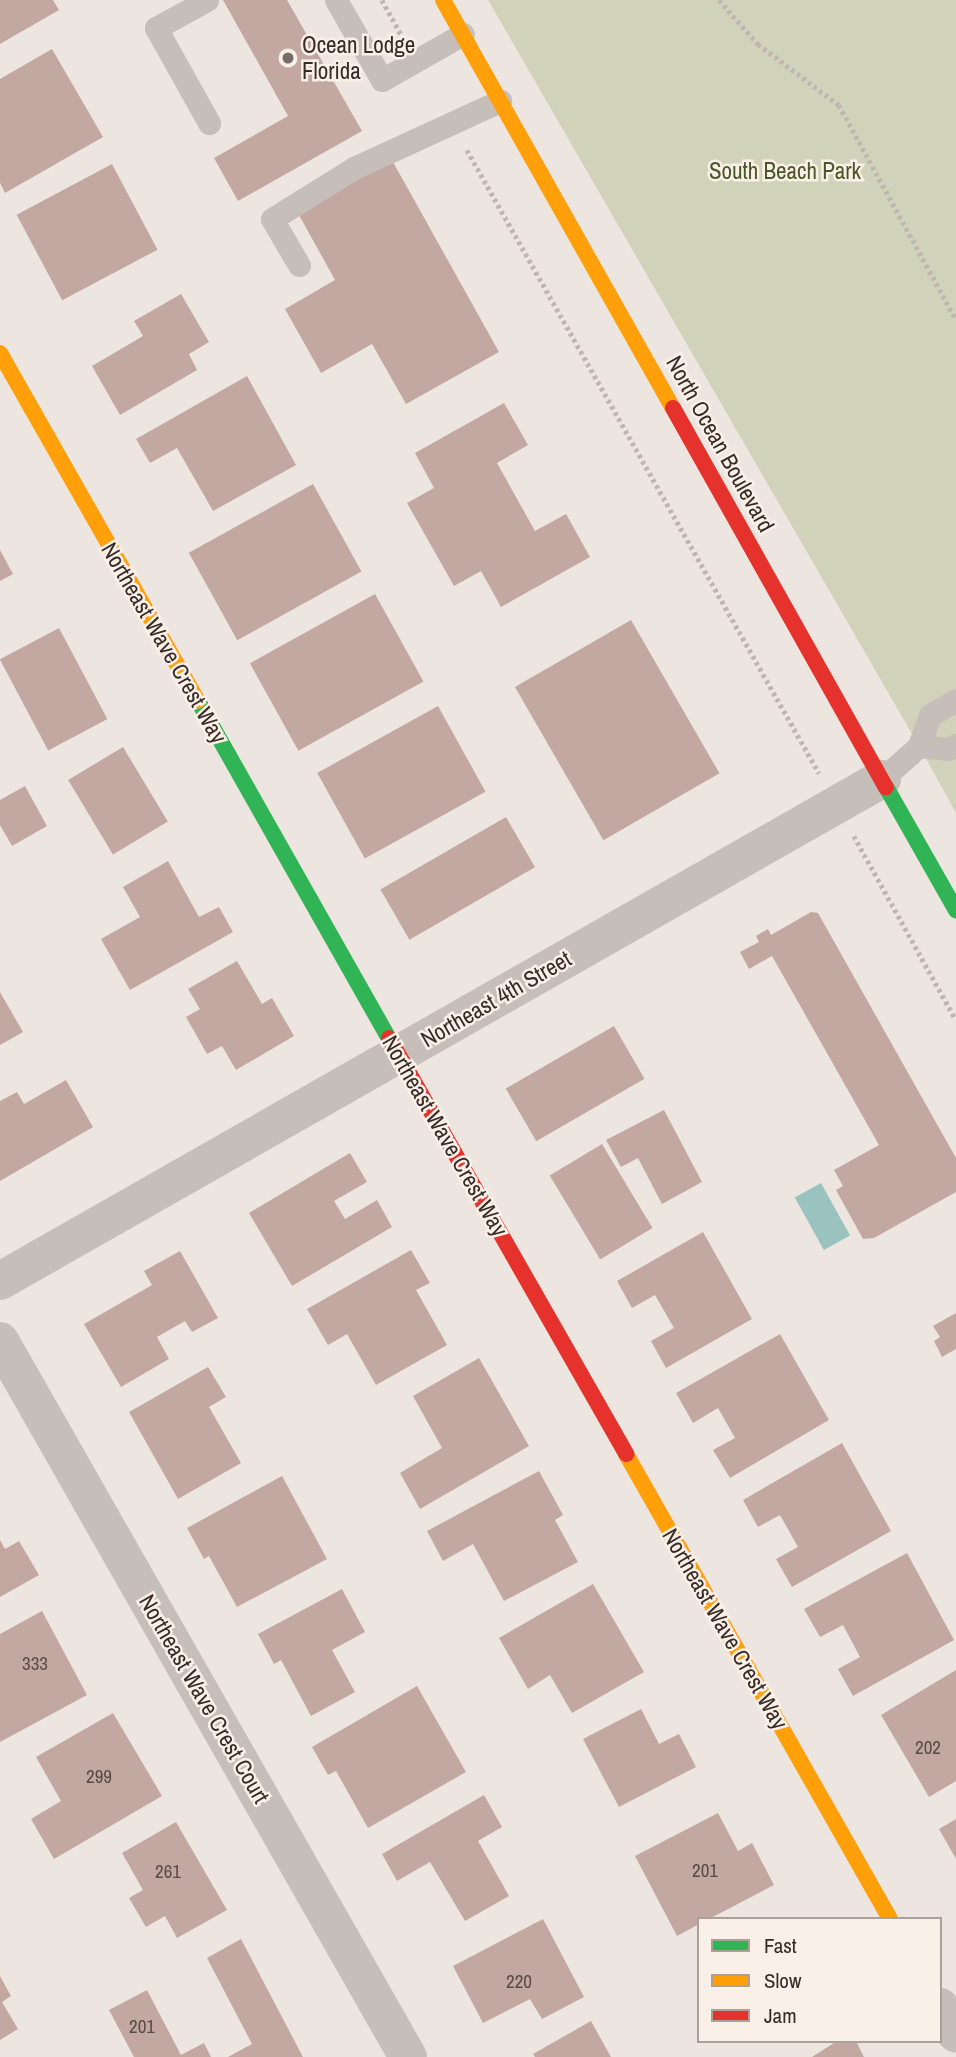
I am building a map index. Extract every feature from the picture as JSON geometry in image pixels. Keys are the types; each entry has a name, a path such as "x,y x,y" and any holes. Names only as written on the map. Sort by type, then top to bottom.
{"street":[{"name":"North Ocean Boulevard","path":"443,0 956,910"},
{"name":"Northeast Wave Crest Way","path":"0,353 889,1917"},
{"name":"Northeast 4th Street","path":"0,1281 882,779"},
{"name":"Northeast Wave Crest Court","path":"0,1341 408,2057"},
{"path":"942,2010 956,2034"}],"lane":[{"path":"207,0 156,28 209,122"},
{"path":"336,0 382,80 463,34"},
{"path":"299,265 272,219 354,168 500,101"},
{"path":"882,779 919,746 930,715 956,700"},
{"path":"919,746 948,749 956,745"}],"path":[{"path":"382,0 416,61"},
{"path":"719,0 758,44 839,105 956,320"},
{"path":"451,123 956,1020"}],"green space":[{"name":"South Beach Park","path":"488,0 956,0 956,813 919,746"}],"water":[{"path":"821,1183 850,1235 824,1250 795,1198"}],"building":[{"path":"0,0 53,0 59,10 0,44"},
{"name":"Ocean Lodge Florida","path":"223,0 287,0 362,131 238,201 214,158 288,116"},
{"path":"52,49 103,137 5,193 0,183 0,79"},
{"path":"388,153 499,352 406,404 372,344 321,373 285,309 335,280 294,206"},
{"path":"112,164 158,250 62,300 17,215"},
{"path":"181,294 209,342 189,354 197,370 120,415 92,366 143,336 134,321"},
{"path":"247,376 296,465 213,511 177,448 150,463 136,439"},
{"path":"504,403 528,445 497,463 535,531 566,514 590,557 501,607 481,571 454,586 407,503 434,488 415,453"},
{"path":"313,484 361,571 237,640 189,553"},
{"path":"0,550 13,574 0,581"},
{"path":"375,594 423,681 298,751 250,663"},
{"path":"631,620 720,773 603,840 515,687"},
{"path":"59,628 107,719 48,750 0,659"},
{"path":"438,706 486,792 365,859 317,773"},
{"path":"123,747 168,822 113,855 68,780"},
{"path":"25,786 47,826 12,846 0,825 0,800"},
{"path":"506,817 535,867 409,940 380,890"},
{"path":"168,861 199,917 219,907 233,932 130,990 101,939 140,917 123,887"},
{"path":"811,912 818,913 956,1158 956,1192 874,1238 863,1239 836,1190 843,1186 834,1170 879,1145 772,956 749,969 740,952 759,942 756,936 768,929 771,935"},
{"path":"237,961 262,1004 272,998 294,1036 236,1070 222,1046 207,1054 186,1017 200,1009 188,989"},
{"path":"0,992 23,1032 0,1045"},
{"path":"614,1026 644,1079 536,1141 506,1088"},
{"path":"66,1080 93,1127 0,1181 0,1101 17,1092 24,1104"},
{"path":"664,1110 702,1182 662,1204 638,1158 621,1167 606,1140"},
{"path":"602,1144 652,1228 600,1259 550,1175"},
{"path":"350,1153 367,1182 334,1201 345,1219 377,1200 392,1227 292,1286 249,1213"},
{"path":"703,1232 752,1319 666,1368 651,1341 674,1328 655,1295 632,1308 617,1281"},
{"path":"411,1250 430,1283 416,1290 447,1345 376,1385 347,1334 328,1345 307,1309"},
{"path":"180,1251 218,1318 192,1332 185,1321 157,1337 169,1359 121,1387 84,1324 152,1285 144,1271"},
{"path":"956,1313 956,1349 942,1357 934,1341 940,1337 933,1326"},
{"path":"780,1334 829,1420 730,1478 713,1450 735,1438 718,1408 693,1423 676,1393"},
{"path":"479,1358 529,1446 420,1509 400,1473 442,1448 413,1396"},
{"path":"208,1367 226,1397 209,1407 241,1463 178,1499 129,1412"},
{"path":"842,1443 891,1531 792,1587 776,1559 798,1547 780,1515 758,1527 743,1500"},
{"path":"539,1471 563,1515 555,1520 578,1562 504,1601 473,1544 443,1561 427,1531"},
{"path":"282,1476 327,1559 237,1607 209,1556 204,1559 187,1528"},
{"path":"0,1540 5,1549 19,1541 39,1575 0,1597"},
{"path":"907,1553 954,1640 853,1696 838,1669 860,1657 843,1625 820,1637 804,1609"},
{"path":"593,1584 644,1672 572,1713 550,1675 528,1689 499,1638"},
{"path":"342,1589 365,1632 332,1650 355,1692 311,1716 281,1660 274,1664 258,1634"},
{"path":"42,1611 87,1695 0,1742 0,1634"},
{"path":"956,1670 956,1781 929,1797 881,1715"},
{"path":"417,1686 466,1772 368,1828 336,1771 328,1775 312,1747"},
{"path":"641,1709 659,1744 679,1734 696,1767 619,1807 583,1739"},
{"path":"113,1713 162,1796 54,1859 31,1819 61,1801 36,1757"},
{"path":"484,1795 502,1827 478,1841 509,1896 465,1921 430,1862 397,1881 382,1854"},
{"path":"718,1813 738,1851 752,1843 774,1885 713,1917 697,1917 697,1925 677,1936 635,1856"},
{"path":"956,1819 956,1859 939,1829"},
{"path":"176,1822 227,1910 177,1938 165,1916 146,1927 129,1898 143,1890 122,1853"},
{"path":"543,1919 584,1997 542,2019 530,1999 483,2023 453,1966"},
{"path":"241,1939 303,2057 228,2057 252,2044 207,1958"},
{"path":"0,1976 11,1996 2,2002 18,2029 0,2040"},
{"path":"147,1990 181,2055 204,2043 211,2057 134,2057 109,2010"},
{"path":"591,2021 611,2057 535,2057 533,2054"},
{"path":"834,2043 857,2043 864,2057 812,2057"}],"traffic: fast":[{"path":"198,701 389,1038"},
{"path":"886,787 956,910"}],"traffic: slow":[{"path":"443,0 673,408"},
{"path":"0,353 198,701"},
{"path":"626,1454 889,1917"}],"traffic: jam":[{"path":"673,408 886,787"},
{"path":"389,1038 626,1454"}],"place":[{"name":"Ocean Lodge Florida","path":"288,58"}]}
